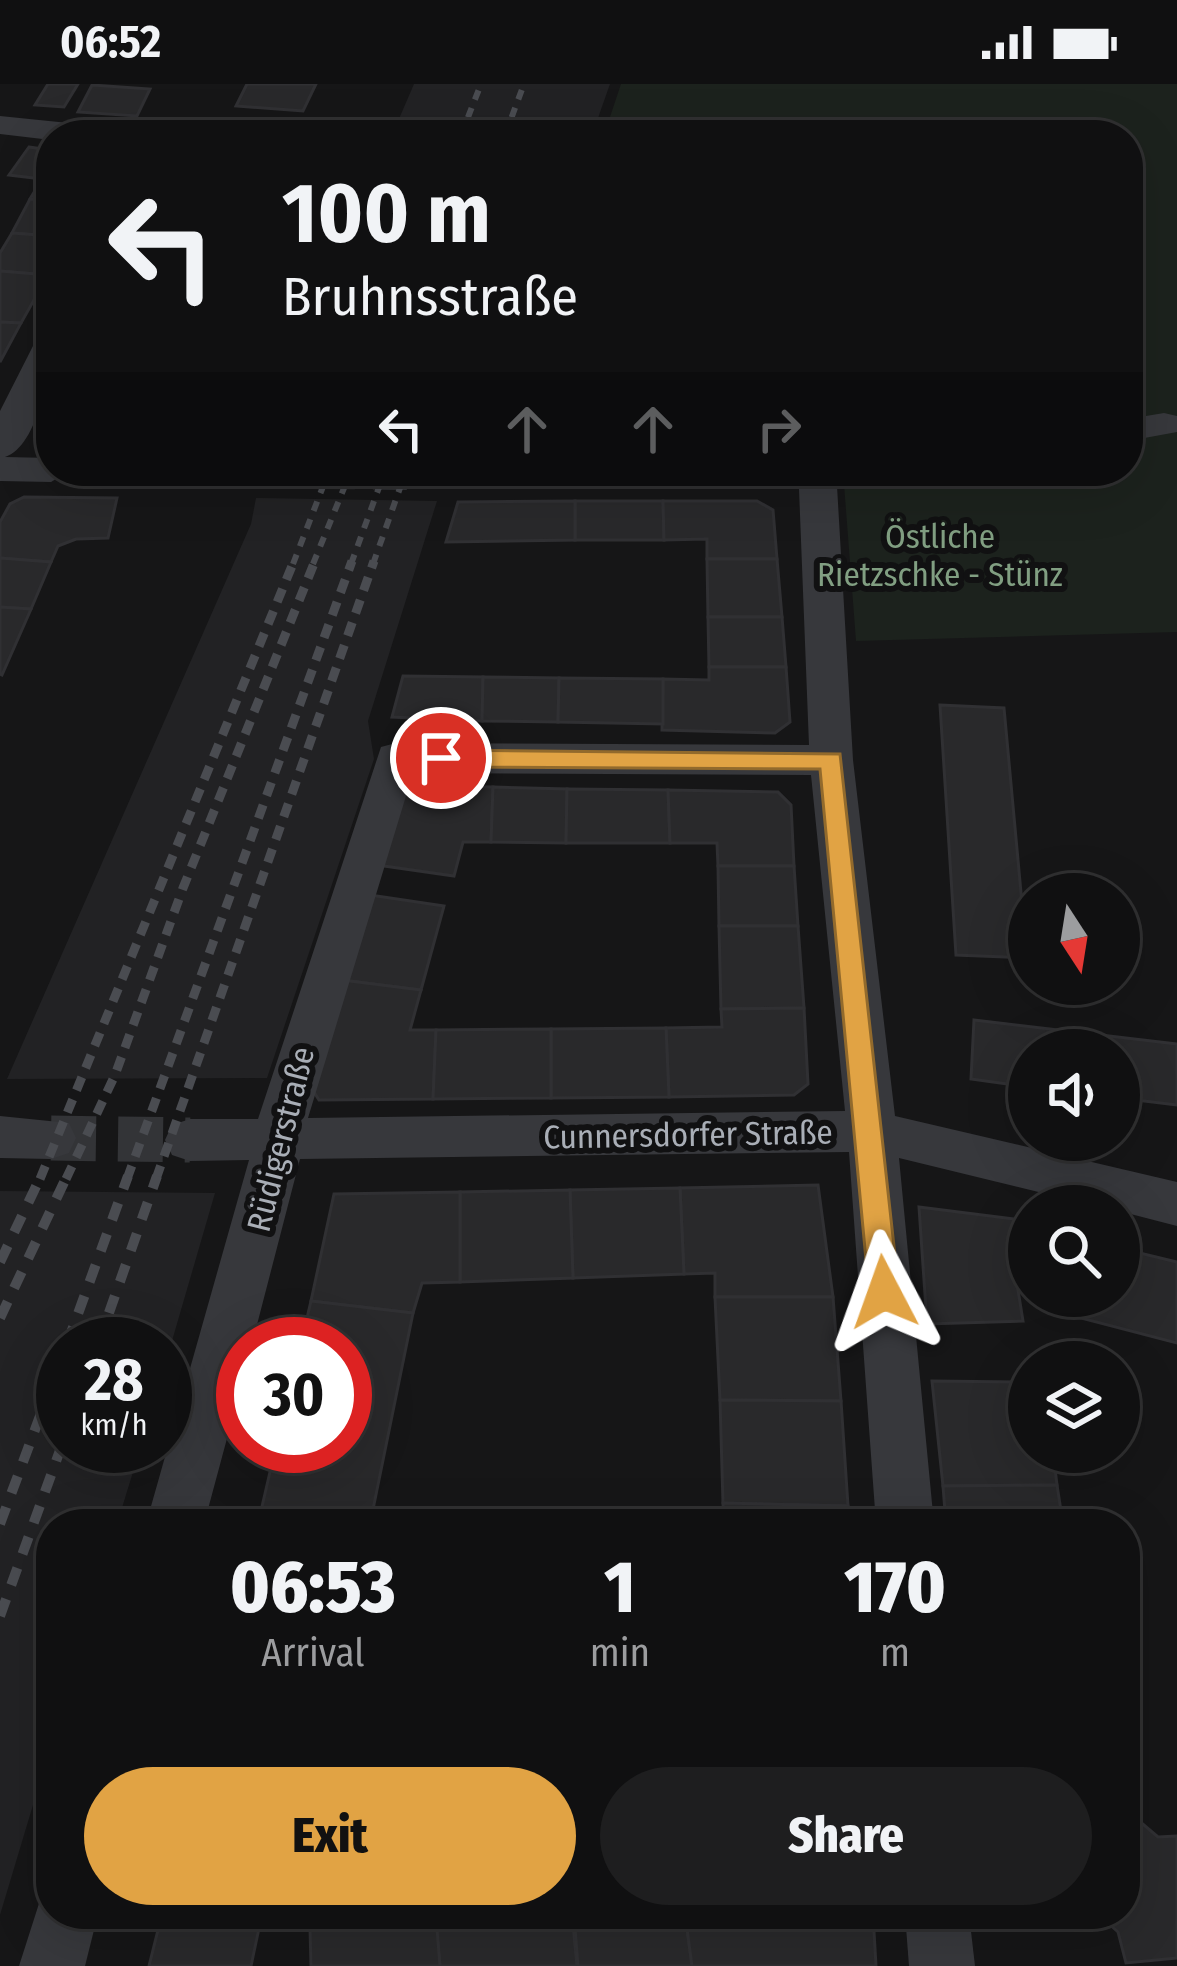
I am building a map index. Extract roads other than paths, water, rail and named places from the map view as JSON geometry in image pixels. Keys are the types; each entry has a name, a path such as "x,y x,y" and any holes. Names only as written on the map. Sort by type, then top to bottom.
{"street":[{"path":"0,124 36,128"},
{"path":"0,447 36,376"},
{"path":"0,469 36,470"},
{"path":"839,486 831,760 872,1131 904,1509"},
{"name":"Rüdigerstraße","path":"180,1509 290,1084 395,758 831,760"},
{"name":"Cunnersdorfer Straße","path":"190,1140 872,1131 1177,1204"},
{"path":"0,1137 51,1138"},
{"path":"52,1966 62,1929"},
{"path":"939,1929 942,1966"}],"tunnel":[{"path":"51,1138 190,1140"}],"railway":[{"path":"467,120 481,84"},
{"path":"511,120 524,84"},
{"path":"293,564 323,486"},
{"path":"313,564 345,486"},
{"path":"351,564 380,486"},
{"path":"373,564 401,486"},
{"path":"40,1179 294,561"},
{"path":"66,1179 115,1075 183,888 315,561"},
{"path":"127,1179 352,561"},
{"path":"156,1179 374,561"},
{"path":"0,1262 41,1176"},
{"path":"0,1318 67,1176"},
{"path":"77,1317 128,1176"},
{"path":"107,1317 157,1176"},
{"path":"0,1524 36,1427"},
{"path":"39,1509 52,1473"},
{"path":"0,1616 36,1517"}],"park label":[{"name":"Östliche Rietzschke - Stünz","path":"940,555"}]}
